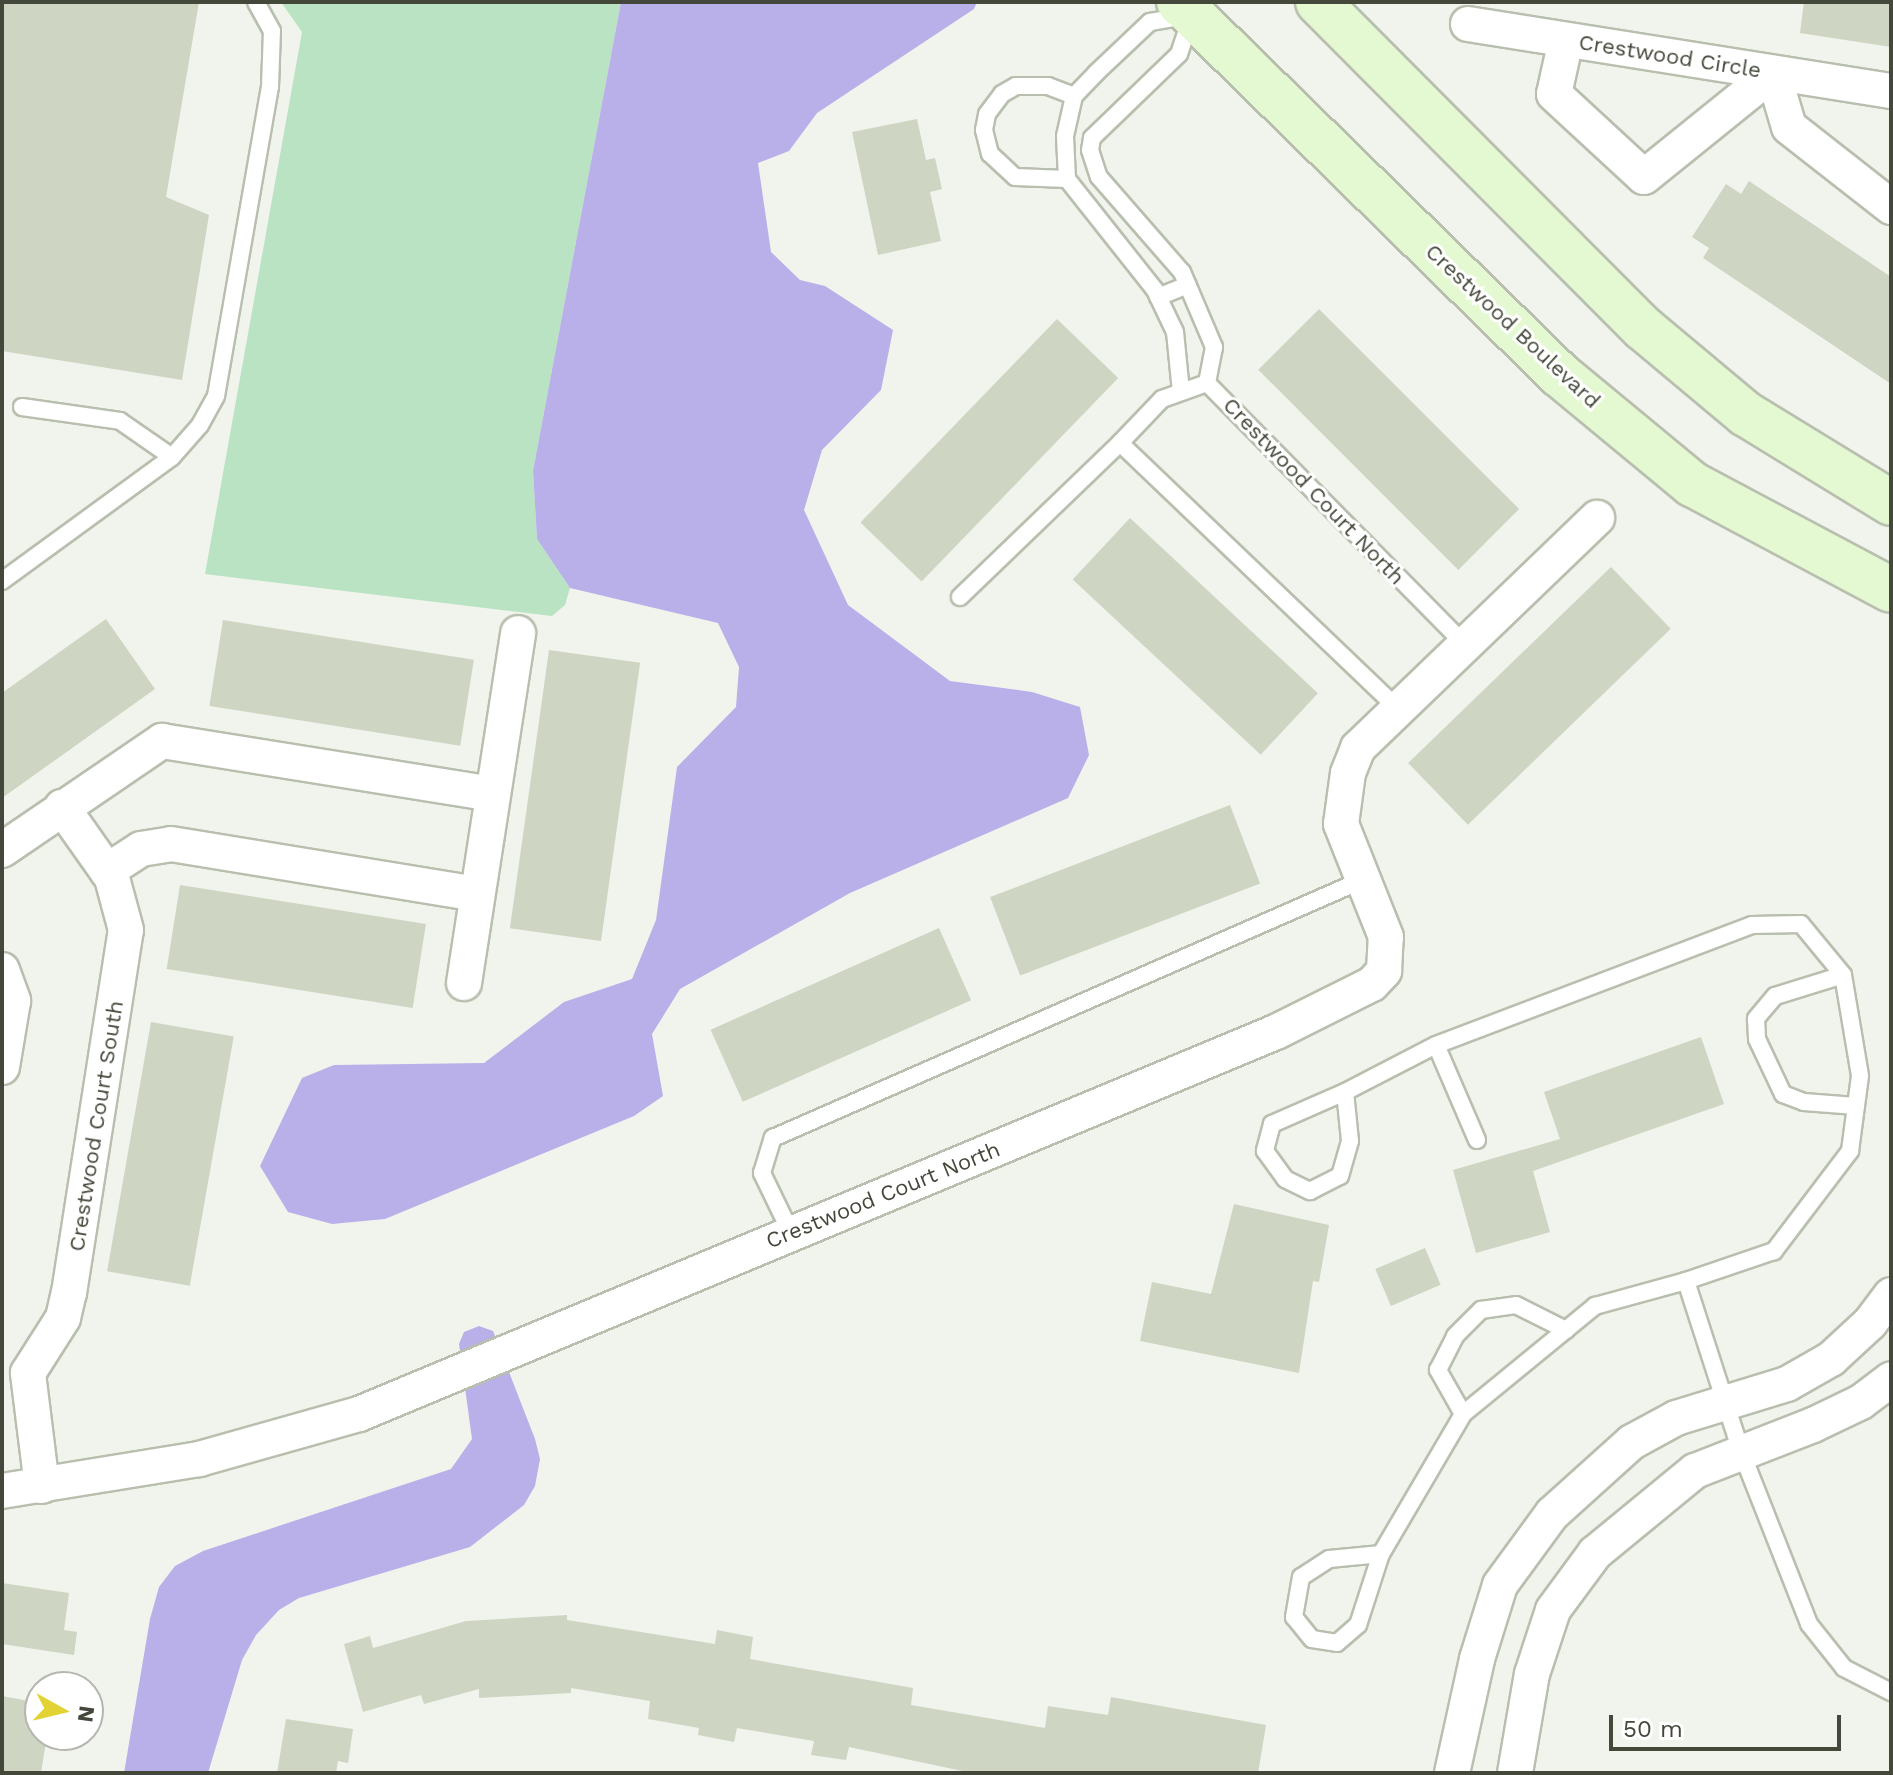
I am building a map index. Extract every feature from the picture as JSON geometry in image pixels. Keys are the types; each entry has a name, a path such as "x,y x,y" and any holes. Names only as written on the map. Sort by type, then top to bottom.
{"main road":[{"path":"1318,2 1643,328 1746,414 1891,503"},
{"name":"Crestwood Boulevard","path":"1192,6 1559,374 1692,484 1891,590"}],"street":[{"name":"Crestwood Circle","path":"1468,24 1891,91"},
{"name":"Crestwood Circle","path":"1566,40 1554,94 1644,177 1773,73"},
{"name":"Crestwood Circle","path":"1773,73 1789,127 1891,207"},
{"name":"Crestwood Court North","path":"2,1491 199,1459 359,1414 1276,1032 1372,984 1384,971 1386,937 1341,824 1343,794 1358,748 1396,707 1597,518"},
{"path":"464,983 518,633"},
{"path":"2,850 162,741 493,794"},
{"name":"Crestwood Court South","path":"42,1486 15,1371 63,1318 126,930 119,897 107,871 62,807"},
{"path":"107,871 141,849 171,844 477,894"},
{"path":"2,970 13,1001 2,1067"},
{"path":"1452,1773 1477,1659 1500,1585 1552,1514 1632,1442 1676,1418 1787,1384 1831,1359 1870,1323 1891,1295"},
{"path":"1515,1773 1532,1674 1553,1610 1619,1530 1665,1491 1741,1451 1861,1402 1891,1379"}],"lane":[{"path":"2,581 172,457 205,415 224,361 273,56 272,31 256,2"},
{"path":"1181,392 1175,332 1158,297 1067,179 1065,136 1074,96 1150,22 1192,6"},
{"name":"Crestwood Court North","path":"1192,6 1179,54 1092,138 1090,150 1099,177 1188,285 1214,347 1207,383 1464,644"},
{"path":"1067,179 1015,177 990,154 984,130 987,114 1002,94 1016,86 1048,86 1074,96"},
{"path":"1158,297 1188,285"},
{"path":"960,597 1162,399 1207,383"},
{"path":"22,407 120,421 172,457"},
{"path":"1120,443 1396,707"},
{"path":"791,1233 762,1173 773,1138 1362,880"},
{"path":"1345,1092 1350,1141 1340,1176 1310,1191 1285,1179 1265,1151 1272,1124 1345,1092 1436,1045 1752,925 1801,924 1843,975 1860,1076 1850,1151 1774,1251 1686,1281 1595,1306 1463,1414 1381,1554 1358,1625 1337,1643 1312,1639 1294,1617 1301,1577 1329,1559 1381,1554"},
{"path":"1843,975 1775,996 1756,1019 1757,1039 1783,1094 1804,1102 1856,1106"},
{"path":"1436,1045 1477,1140"},
{"path":"1686,1281 1741,1451 1809,1624 1844,1668 1891,1692"},
{"path":"1463,1414 1438,1370 1455,1336 1481,1310 1516,1305 1566,1330"}],"green space":[{"path":"281,2 621,2 533,471 537,539 570,588 565,605 552,616 205,574 302,32"}],"shaded area":[{"path":"621,2 977,2 974,9 817,113 789,151 758,163 771,252 800,280 825,286 893,330 881,390 822,450 804,510 848,605 950,681 1032,692 1080,707 1089,755 1068,798 850,893 680,989 652,1034 663,1096 634,1116 385,1219 332,1224 288,1212 260,1166 302,1078 334,1065 484,1063 564,1002 632,979 656,920 677,767 736,707 739,667 718,623 570,588 537,539 533,471"},
{"path":"479,1326 493,1331 535,1439 540,1459 535,1486 524,1505 470,1547 299,1598 279,1610 256,1635 242,1660 208,1773 124,1773 150,1619 159,1587 175,1566 203,1551 451,1469 472,1439 459,1344 464,1332"}],"building":[{"path":"2,2 199,2 166,197 209,215 182,380 2,351"},
{"path":"1804,2 1891,2 1891,47 1800,33"},
{"path":"917,119 926,160 935,158 942,189 930,192 941,241 878,255 852,132"},
{"path":"1749,181 1891,277 1891,384 1703,258 1709,248 1692,237 1726,184 1741,194"},
{"path":"1319,309 1519,509 1458,570 1258,370"},
{"path":"1057,319 1118,378 922,582 860,523"},
{"path":"1130,518 1318,693 1261,755 1073,579"},
{"path":"1611,567 1671,629 1468,825 1408,763"},
{"path":"106,619 155,689 2,798 2,693"},
{"path":"223,620 474,660 460,746 209,706"},
{"path":"549,650 640,663 601,941 510,928"},
{"path":"1230,805 1260,883 1020,976 990,897"},
{"path":"180,885 426,924 413,1008 167,969"},
{"path":"939,928 971,1000 743,1102 711,1030"},
{"path":"151,1022 234,1037 190,1286 107,1271"},
{"path":"1701,1037 1724,1104 1533,1171 1550,1232 1476,1253 1453,1170 1560,1139 1544,1092"},
{"path":"1234,1204 1329,1225 1319,1282 1313,1281 1299,1373 1140,1341 1152,1282 1211,1294"},
{"path":"1425,1248 1441,1285 1391,1306 1375,1269"},
{"path":"2,1583 69,1593 64,1630 77,1632 74,1655 2,1644"},
{"path":"567,1615 567,1620 715,1644 717,1630 753,1637 750,1659 913,1688 911,1705 1045,1728 1048,1706 1108,1715 1111,1697 1266,1725 1258,1773 972,1773 849,1747 846,1760 811,1755 814,1741 737,1728 734,1742 698,1735 699,1728 648,1719 650,1701 571,1688 571,1693 479,1698 479,1689 424,1704 421,1695 363,1712 344,1644 370,1636 373,1648 466,1621"},
{"path":"2,1696 24,1700 24,1751 44,1751 41,1773 2,1773"},
{"path":"286,1719 353,1729 348,1763 338,1761 336,1773 277,1773"}]}
